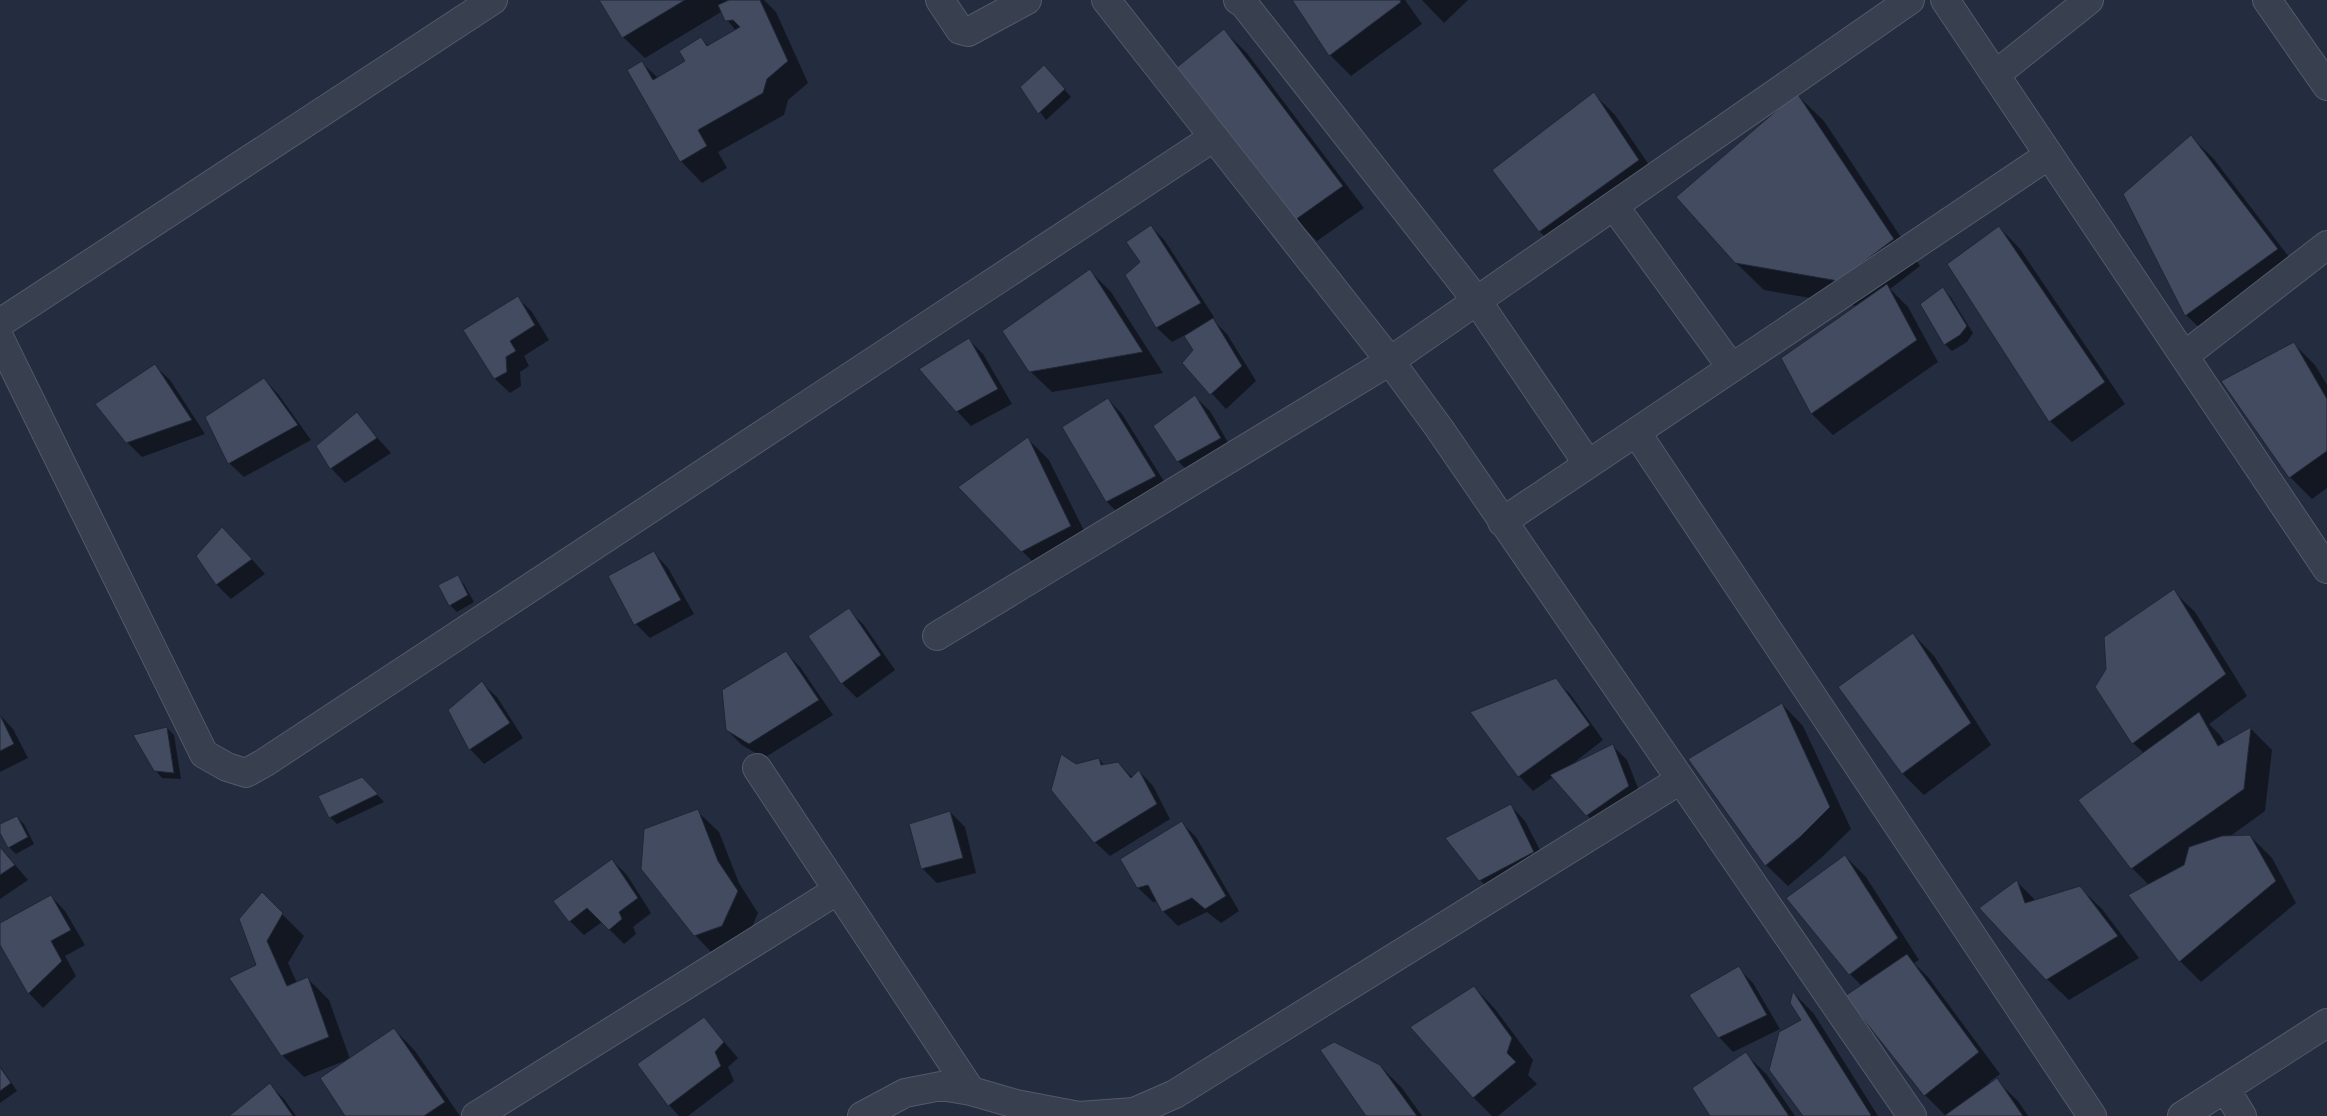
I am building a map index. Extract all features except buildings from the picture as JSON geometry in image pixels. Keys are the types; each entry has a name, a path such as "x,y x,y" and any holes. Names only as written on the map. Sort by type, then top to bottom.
{"street":[{"path":"0,323 493,0"},
{"path":"940,0 960,30 968,32 1027,0"},
{"path":"1106,0 1390,361 1439,428 1912,1116"},
{"path":"1238,0 1244,4 1477,301 1588,464"},
{"path":"937,636 1390,361 1910,0"},
{"path":"1945,0 2327,569"},
{"path":"1995,75 2089,0"},
{"path":"2267,0 2327,86"},
{"path":"0,338 204,754 227,767 246,772 289,747 1214,137"},
{"path":"1502,522 2049,155"},
{"path":"1614,206 1732,368"},
{"path":"2184,356 2327,245"},
{"path":"1636,432 2092,1116"},
{"path":"757,768 971,1090"},
{"path":"862,1116 905,1093 941,1086 971,1090 1028,1111 1079,1116 1134,1112 1175,1094 1680,780"},
{"path":"476,1116 838,890"},
{"path":"2182,1116 2327,1024"},
{"path":"2225,1088 2242,1116"}]}
